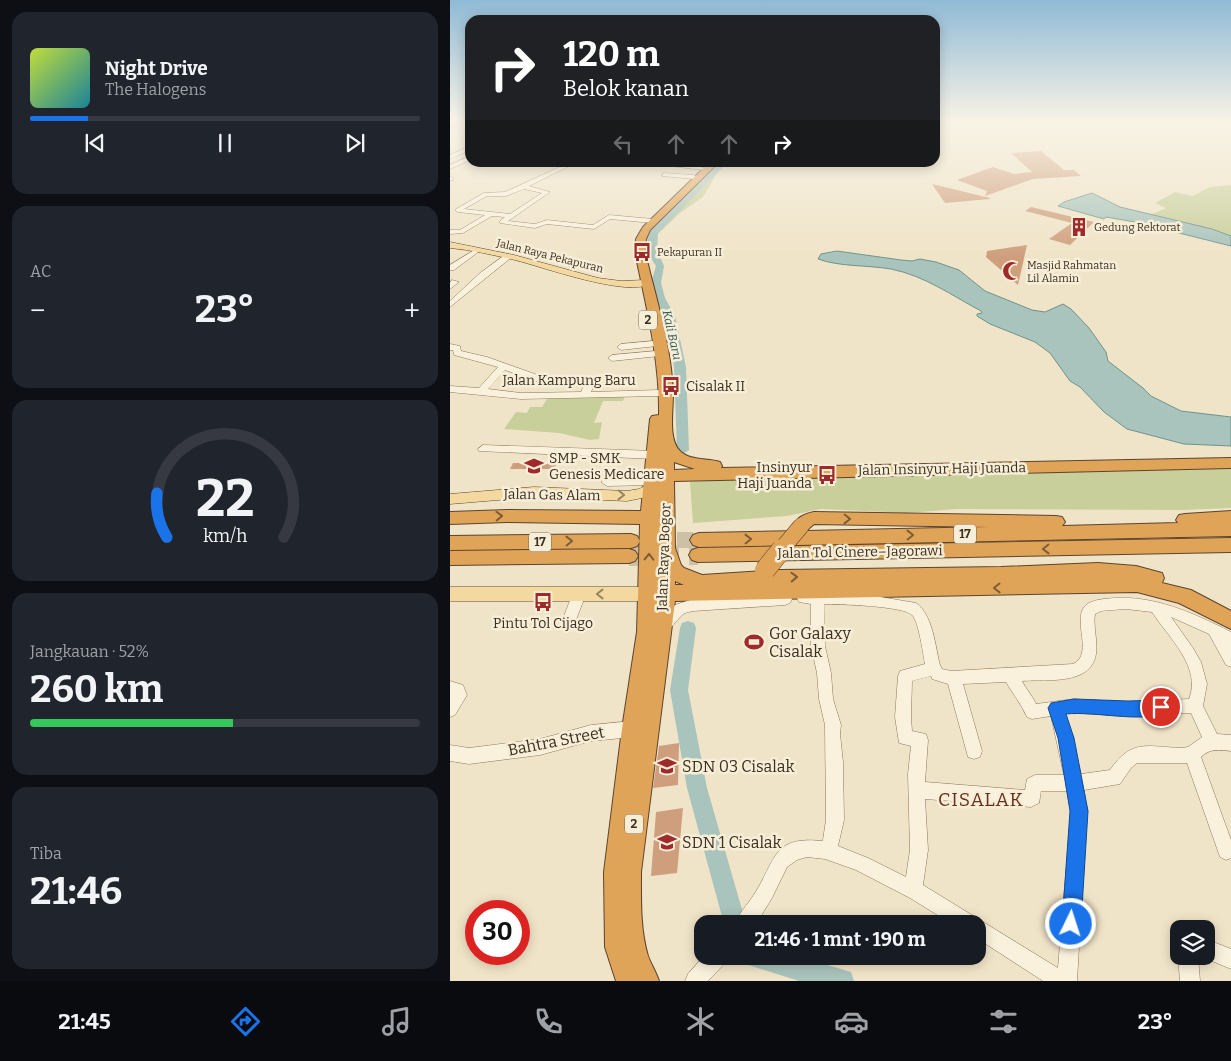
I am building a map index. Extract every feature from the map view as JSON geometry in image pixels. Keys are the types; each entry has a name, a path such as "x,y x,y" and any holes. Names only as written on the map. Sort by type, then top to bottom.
{"highway":[{"name":"Jalan Raya Bogor","path":"645,981 631,942 628,912 628,872 654,630 657,588 657,524 666,500 657,473 658,393 655,349 643,283 640,242 651,221 706,167"},
{"name":"Jalan Raya Bogor","path":"693,180 709,167"},
{"name":"Jalan Raya Bogor","path":"643,283 665,368 667,441 657,473"},
{"path":"667,441 670,452 677,458 709,470"},
{"name":"Jalan Insinyur Haji Juanda","path":"657,473 1231,456"},
{"name":"Jalan Insinyur Haji Juanda","path":"709,470 1231,463"},
{"path":"666,500 675,486 709,470"},
{"path":"657,473 657,524 672,566 674,571 683,578 699,581"},
{"path":"450,518 507,516 657,524"},
{"path":"762,574 801,526 807,520 814,518 1116,522 1231,517"},
{"name":"Jalan Tol Cinere–Jagorawi","path":"1231,529 698,547 1095,548 1231,545"},
{"name":"17","path":"450,542 630,549 450,558"},
{"path":"1095,548 1186,554 1231,554"},
{"path":"657,588 762,574 1001,574 1108,571 1134,573 1175,584 1231,609"},
{"path":"657,588 1137,584 1184,596 1231,621"},
{"name":"Jalan Raya Bogor","path":"630,981 619,947 616,899 617,872 633,729 654,630"}],"main road":[{"name":"Jalan Raya Pekapuran","path":"450,245 508,257 611,283 643,283"},
{"name":"Jalan Gas Alam","path":"450,499 534,492 627,496 642,493 657,473"},
{"path":"450,594 578,594 657,588"}],"street":[{"path":"510,216 458,210 486,194 503,194 523,187 563,167"},
{"path":"664,175 693,180"},
{"path":"523,187 547,192 502,222 536,226 547,222 594,227 609,217 651,221"},
{"path":"450,232 462,232 491,214"},
{"path":"451,268 478,250"},
{"path":"451,303 483,275 508,257"},
{"path":"450,347 457,348 457,353 484,358 529,376 550,382 590,382 585,395"},
{"path":"621,347 655,349"},
{"path":"612,358 655,349"},
{"path":"481,391 504,366"},
{"path":"450,398 453,390"},
{"name":"Jalan Kampung Baru","path":"453,390 521,396 658,393"},
{"path":"483,449 657,473"},
{"path":"607,482 657,473"},
{"path":"569,620 578,594"},
{"path":"817,598 818,646 824,673 826,699 833,726 835,762 835,820 831,842 826,851"},
{"path":"654,630 680,609 706,604 817,598 856,599 911,607 921,617 933,667 937,674 942,677 954,678 1075,670 1081,668 1085,666 1089,654 1087,617 1091,608 1103,604 1127,602 1172,610 1231,640"},
{"path":"1156,606 1191,656 1200,681 1201,690 1195,701 1195,706 1212,742"},
{"path":"1214,630 1231,660"},
{"path":"913,889 919,850 916,774 920,740 905,737 905,676 926,672 933,667"},
{"path":"1010,674 1021,694 1025,696 1032,712 1074,706 1128,709 1195,706"},
{"path":"954,678 974,751"},
{"path":"450,710 454,692"},
{"path":"1056,708 1066,738 1079,811 1068,981"},
{"name":"Bahtra Street","path":"450,753 469,756 531,748 562,742 591,733 633,729"},
{"path":"916,790 1030,799 1033,798 1033,785 1035,783 1074,783 1114,778 1124,762 1135,755 1182,756 1192,754 1202,745 1212,742 1231,744"},
{"path":"1192,754 1226,851"},
{"path":"750,915 780,861 793,850 805,849 843,854 906,888 913,889 955,915"},
{"path":"986,933 1060,981"},
{"path":"1215,953 1231,960"},
{"path":"695,981 710,965"},
{"path":"1189,965 1190,981"}],"green space":[{"path":"715,167 722,167 703,197 680,213 640,251 646,231"},
{"path":"1231,185 1231,236 1150,215 1166,208 1155,203 1175,192 1193,196 1210,187"},
{"path":"625,396 623,401 603,401 594,423 602,422 599,439 590,440 559,433 504,429 516,412 527,413 530,407 542,407 548,397"},
{"path":"1231,467 1231,508 1182,510 956,509 907,513 821,509 787,516 693,523 690,482 765,477"}],"water":[{"path":"1092,193 1120,207 1212,229 1231,236 1231,246 1135,222 1106,217 1104,219 1058,206 1064,202"},
{"path":"837,251 901,260 912,261 920,259 936,262 959,270 985,291 1032,310 1045,312 1063,304 1071,309 1089,328 1106,352 1108,361 1151,396 1181,411 1231,417 1231,446 1184,444 1127,429 1104,412 1080,387 1070,381 1050,353 1035,342 990,324 977,316 977,314 982,313 981,311 915,276 891,269 827,262 818,259 821,254"}],"building":[{"path":"1025,166 1059,166 1064,170 1074,170 1081,176 1033,179 985,196 987,191 957,180 993,167 1014,174 1032,172"},
{"path":"932,184 990,198 990,199 945,203"},
{"name":"Gedung Rektorat","path":"1031,207 1094,222 1070,245 1049,239 1072,223 1025,211"},
{"name":"Masjid Rahmatan Lil Alamin","path":"1027,245 1018,285 986,257 987,251"},
{"name":"SMP - SMK Genesis Medicare","path":"513,463 557,463 554,469 510,469"},
{"name":"SDN 03 Cisalak","path":"679,743 678,785 653,788 659,746"},
{"name":"SDN 1 Cisalak","path":"683,808 677,873 651,876 656,812"}],"waterway":[{"name":"Kali Baru","path":"683,450 680,367 670,316 660,298 656,283 660,266 653,250 652,241 654,232 720,167"},
{"name":"Kali Baru","path":"688,628 679,690 697,788 732,915"},
{"name":"Kali Baru","path":"785,965 842,981"}],"tunnel":[{"path":"653,540 699,540"},
{"path":"629,556 698,555"}],"place":[{"name":"Gedung Rektorat","path":"1079,227"},
{"name":"Pekapuran II","path":"642,252"},
{"name":"Masjid Rahmatan Lil Alamin","path":"1012,271"},
{"name":"Cisalak II","path":"671,386"},
{"name":"SMP - SMK Genesis Medicare","path":"534,466"},
{"name":"Insinyur Haji Juanda","path":"827,475"},
{"name":"Pintu Tol Cijago","path":"543,602"},
{"name":"Gor Galaxy Cisalak","path":"754,642"},
{"name":"SDN 03 Cisalak","path":"667,766"},
{"name":"SDN 1 Cisalak","path":"667,842"}],"district":[{"name":"CISALAK","path":"981,799"}],"route":[{"path":"1071,924 1079,811 1066,738 1056,708 1074,706 1128,709 1161,707"}]}
